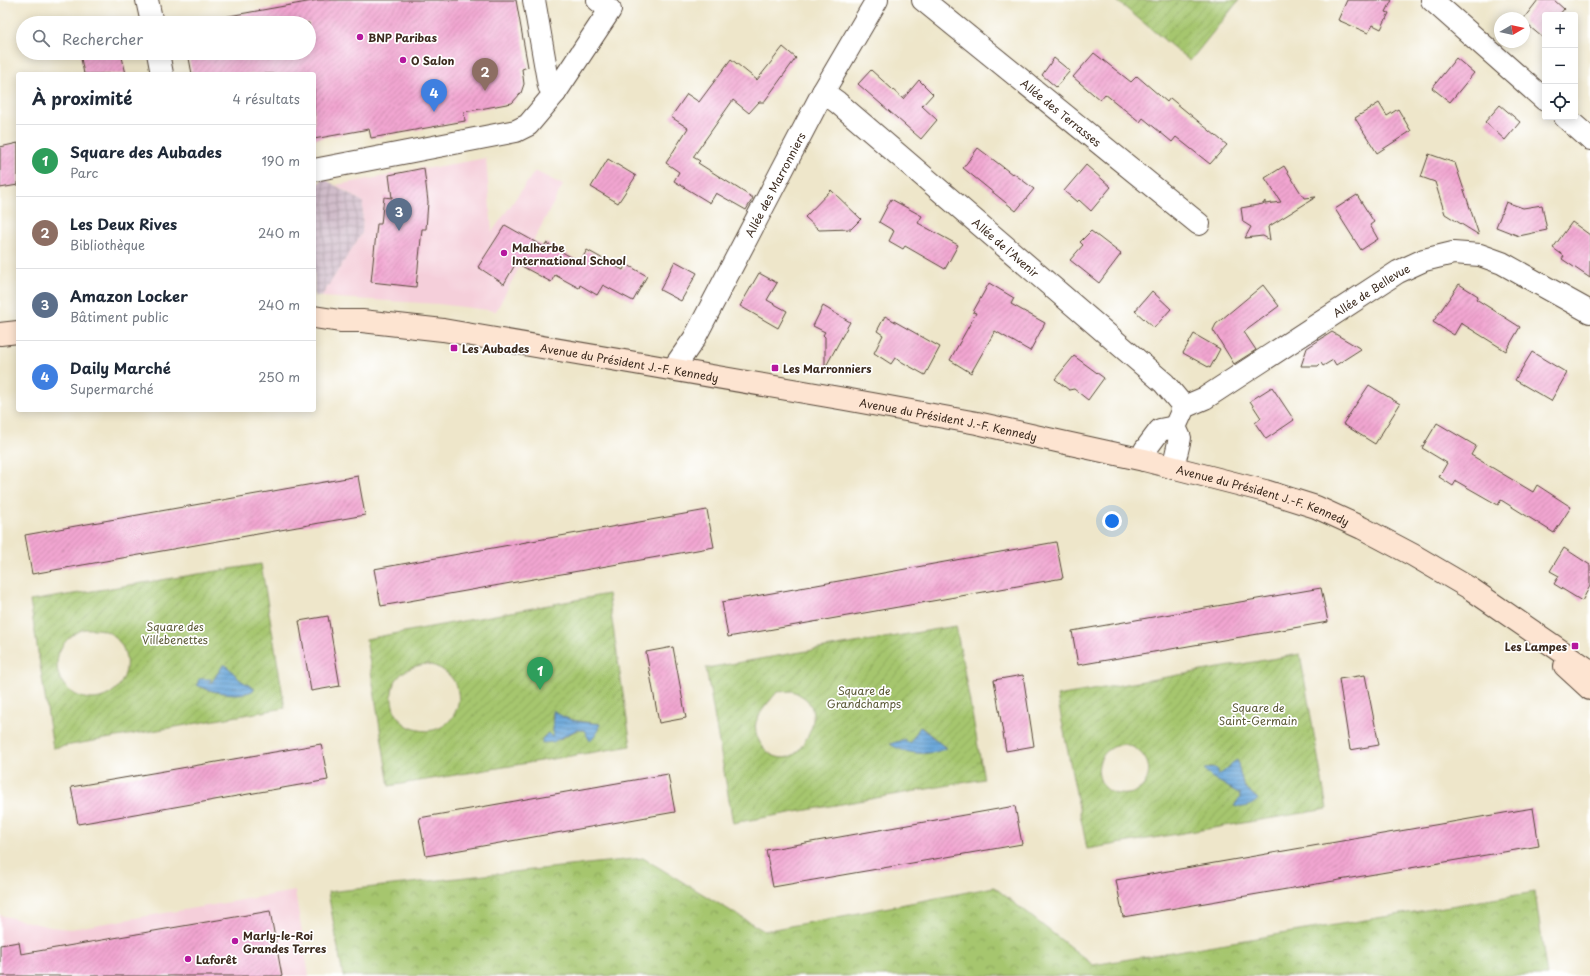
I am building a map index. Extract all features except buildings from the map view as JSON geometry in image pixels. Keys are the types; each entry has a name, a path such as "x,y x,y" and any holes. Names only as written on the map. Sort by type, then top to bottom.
{"main road":[{"name":"Avenue du Président J.-F. Kennedy","path":"316,317 337,321"},
{"name":"Avenue du Président J.-F. Kennedy","path":"316,322 368,322 443,330 977,423 1144,460 1265,492 1308,505 1362,528 1454,579 1590,671"},
{"path":"0,334 16,332"},
{"name":"Avenue du Président J.-F. Kennedy","path":"1526,627 1590,689"}],"street":[{"path":"147,0 150,16"},
{"path":"534,0 549,86 555,93"},
{"name":"Allée des Marronniers","path":"673,369 694,339 823,92 877,0"},
{"name":"Allée des Terrasses","path":"923,0 1199,224"},
{"path":"1432,0 1542,97"},
{"path":"316,170 516,131 528,125 555,93 604,5"},
{"path":"159,60 162,72"},
{"name":"Allée de l'Avenir","path":"823,92 837,102 1164,383 1184,407"},
{"path":"1568,120 1590,139"},
{"name":"Allée de Bellevue","path":"1184,407 1205,398 1398,272 1424,260 1453,253 1480,255 1502,263 1590,312"},
{"path":"1173,468 1180,438 1175,427 1184,407"},
{"path":"1144,460 1145,450 1160,430 1175,427"}],"shaded area":[{"path":"486,158 492,232 535,171 563,185 496,311 439,304 321,297 362,233 363,202 336,185"},
{"path":"323,178 363,202 362,233 321,297 316,296 316,187"},
{"path":"295,891 309,976 0,976 0,915 50,927 71,929"}],"green space":[{"path":"1116,0 1239,0 1190,61"},
{"name":"Square des Villebenettes","path":"261,564 285,708 53,748 30,601","holes":["84,629 99,629 108,632 117,639 123,648 126,658 124,678 118,687 110,694 96,699 87,699 69,690 63,684 57,669 57,661 62,647 74,634","223,666 240,680 254,689 223,693 204,689 211,679 209,683 212,682"]},
{"path":"608,594 631,746 389,786 366,639","holes":["428,664 444,671 454,682 458,694 457,707 451,719 441,727 428,731 409,727 403,722 394,709 392,697 395,682 399,676 405,671 419,665","554,711 559,715 570,719 600,724 590,740 584,730 575,731 560,739 542,739 548,734 552,737 552,712"]},
{"name":"Square de Grandchamps","path":"956,626 984,779 733,823 706,668","holes":["793,691 806,699 810,704 813,715 812,725 805,741 795,754 784,758 777,757 771,754 760,743 757,736 756,722 777,692","920,727 945,747 890,744 910,743"]},
{"name":"Square de Saint-Germain","path":"1300,654 1327,809 1087,849 1057,696","holes":["1124,744 1131,746 1142,754 1146,760 1149,772 1143,786 1134,793 1129,794 1116,793 1107,789 1101,782 1098,773 1099,763 1104,755 1112,748","1235,761 1238,761 1239,773 1243,784 1258,799 1235,803 1240,798 1240,794 1207,768 1215,768 1218,771 1218,775 1227,771"]},
{"path":"643,858 764,931 994,887 1093,965 1535,892 1547,976 343,976 328,892"}],"water":[{"path":"223,665 226,665 240,680 255,689 243,694 235,694 217,692 197,685 199,679 211,679 209,683 212,682"},
{"path":"553,710 569,719 600,724 595,736 590,741 584,730 576,730 553,742 542,743 542,739 548,733 552,737 553,734"},
{"path":"920,727 946,748 932,753 917,753 902,750 890,744 905,739 906,742 910,743"},
{"path":"1237,760 1243,784 1246,789 1258,799 1254,803 1244,807 1234,806 1240,798 1240,794 1211,777 1204,769 1215,768 1218,770 1218,775"}],"place":[{"name":"BNP Paribas","path":"360,37"},
{"name":"O Salon","path":"403,60"},
{"name":"Les Deux Rives","path":"485,91"},
{"name":"Daily Marché","path":"434,112"},
{"name":"Amazon Locker","path":"399,231"},
{"name":"Malherbe International School","path":"504,253"},
{"name":"Les Aubades","path":"454,348"},
{"name":"Les Marronniers","path":"775,368"},
{"name":"Les Lampes","path":"1575,646"},
{"name":"Square des Aubades","path":"540,690"},
{"name":"Marly-le-Roi Grandes Terres","path":"235,941"},
{"name":"Laforêt","path":"188,959"}]}
